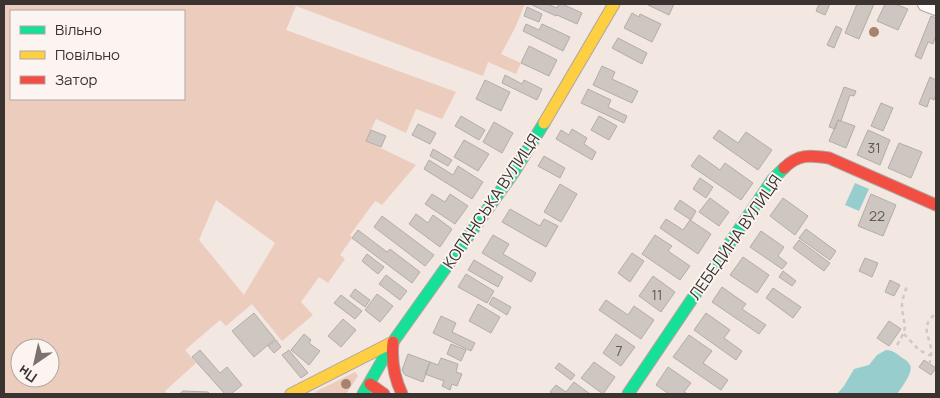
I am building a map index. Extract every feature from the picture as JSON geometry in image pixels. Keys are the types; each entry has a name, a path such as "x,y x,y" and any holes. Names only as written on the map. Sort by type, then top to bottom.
{"main road":[{"name":"КОПАНСЬКА ВУЛИЦЯ","path":"367,389 393,342 514,172 614,4"},
{"name":"ЛЕБЕДИНА ВУЛИЦЯ","path":"628,394 773,179 793,160 802,156 813,155 829,158 936,205"},
{"path":"291,394 393,342"},
{"path":"393,342 391,352 393,373 402,394"},
{"path":"367,389 384,394"}],"street":[{"path":"925,4 936,8"}],"path":[{"path":"897,345 904,334 905,324 902,302 907,286"},
{"path":"929,364 932,356 926,329 928,322 936,313"},
{"path":"904,334 919,350 932,356"}],"shaded area":[{"path":"4,4 525,4 501,54 521,63 516,74 488,62 483,76 296,6 286,30 456,92 442,119 416,109 406,133 376,119 366,141 416,165 382,205 375,201 350,235 352,238 340,255 345,259 328,283 319,277 301,302 313,315 282,341 252,304 226,326 220,320 185,350 196,363 165,391 168,394 4,394","holes":["216,200 275,243 244,295 199,240"]},
{"path":"355,372 358,376 346,394 317,394 315,392"}],"water":[{"path":"855,183 869,189 859,211 845,205"},
{"path":"886,350 894,352 906,360 911,368 897,394 837,394 854,369 869,365 877,355"}],"building":[{"path":"533,4 547,4 557,8 559,4 562,4 582,13 577,24"},
{"path":"646,4 674,4 669,15"},
{"path":"819,4 830,4 825,15 816,11"},
{"path":"857,4 874,4 859,39 845,33"},
{"path":"885,4 895,4 908,9 898,30 877,21"},
{"path":"527,7 542,14 539,22 524,16"},
{"path":"632,13 639,17 640,14 661,24 652,42 624,28"},
{"path":"931,16 936,18 936,35 933,44 928,42 921,59 915,56"},
{"path":"526,24 539,30 542,24 570,37 563,51 523,31"},
{"path":"836,26 842,29 834,48 827,45"},
{"path":"618,38 647,53 642,64 612,48"},
{"path":"529,46 557,60 549,76 521,63"},
{"path":"602,66 615,72 612,79 638,91 632,103 593,85"},
{"path":"505,75 522,84 524,80 542,89 537,100 502,83"},
{"path":"930,77 936,80 936,94 934,100 930,98 927,107 919,104"},
{"path":"485,80 510,92 501,111 476,99"},
{"path":"844,87 856,91 854,96 850,95 841,121 838,120 835,129 829,127"},
{"path":"588,89 611,100 608,107 627,116 624,123 581,103"},
{"path":"881,103 893,108 883,131 871,126"},
{"path":"461,116 485,130 479,140 455,126"},
{"path":"599,116 617,126 609,140 591,130"},
{"path":"838,120 855,126 846,148 829,141"},
{"path":"494,122 513,133 502,153 483,142"},
{"path":"418,124 436,133 430,144 412,135"},
{"path":"572,129 587,138 584,144 596,152 592,160 556,139 561,130 569,135"},
{"path":"371,130 386,136 381,147 366,141"},
{"path":"719,130 738,143 746,132 772,150 758,170 713,138"},
{"path":"868,130 890,140 880,165 857,155"},
{"path":"464,140 489,154 478,171 454,157"},
{"path":"899,143 922,152 911,178 888,168"},
{"path":"433,149 452,160 448,166 430,156"},
{"path":"699,155 720,170 725,163 753,183 741,200 691,166"},
{"path":"544,156 565,168 560,178 538,166"},
{"path":"429,160 453,175 458,166 483,182 472,199 424,169"},
{"path":"700,178 713,187 706,198 693,189"},
{"path":"560,184 577,194 561,222 544,212"},
{"path":"432,194 445,202 450,194 468,206 455,224 425,204"},
{"path":"871,194 896,205 883,236 858,226"},
{"path":"710,198 729,212 719,226 699,212"},
{"path":"783,198 808,216 795,235 770,216"},
{"path":"680,200 696,211 691,220 674,209"},
{"path":"510,209 540,226 544,219 558,226 546,247 502,222"},
{"path":"416,214 428,223 433,215 452,229 440,247 409,224"},
{"path":"382,216 434,255 425,266 374,227"},
{"path":"666,219 683,230 690,220 711,234 698,254 660,228"},
{"path":"806,229 836,251 830,260 799,238"},
{"path":"358,230 387,252 390,249 420,272 412,283 352,238"},
{"path":"761,231 784,247 778,256 787,263 782,269 750,247"},
{"path":"493,235 509,244 503,254 536,273 531,282 482,253"},
{"path":"655,235 672,246 668,251 690,266 680,280 642,254"},
{"path":"799,240 830,263 824,271 793,248"},
{"path":"632,253 644,261 630,282 618,273"},
{"path":"367,254 384,267 378,274 362,261"},
{"path":"743,257 769,275 757,293 730,275"},
{"path":"865,258 878,263 872,277 859,271"},
{"path":"474,260 503,277 498,287 468,270"},
{"path":"783,271 796,281 792,286 779,277"},
{"path":"466,274 494,291 487,303 458,287"},
{"path":"386,275 407,291 400,300 379,284"},
{"path":"653,276 675,292 661,312 639,296"},
{"path":"890,280 900,285 894,296 885,292"},
{"path":"722,287 746,304 742,309 766,325 759,334 712,302"},
{"path":"773,288 801,307 793,318 766,298"},
{"path":"355,289 370,300 365,307 350,296"},
{"path":"377,294 393,306 380,322 365,310"},
{"path":"341,295 362,311 355,319 334,303"},
{"path":"493,297 511,307 507,315 489,304"},
{"path":"606,300 628,315 634,306 654,320 641,339 599,310"},
{"path":"478,304 500,317 491,333 469,321"},
{"path":"254,313 275,339 254,357 232,331"},
{"path":"706,313 730,330 724,338 742,351 736,360 694,330"},
{"path":"441,316 456,323 452,332 475,343 471,351 433,333"},
{"path":"343,319 356,330 341,347 328,336"},
{"path":"889,321 901,329 889,346 877,338"},
{"path":"304,334 311,340 309,343 320,351 309,365 291,350"},
{"path":"616,334 635,347 621,366 603,353"},
{"path":"689,335 712,351 703,363 728,380 721,390 673,357"},
{"path":"276,340 281,347 274,353 268,346"},
{"path":"451,344 466,350 461,361 447,354"},
{"path":"200,350 220,373 227,367 242,385 231,394 225,394 192,357"},
{"path":"289,350 308,373 301,378 282,355"},
{"path":"408,354 430,362 423,382 405,375 402,370"},
{"path":"441,358 458,364 456,372 462,374 457,386 452,384 450,390 442,386 444,381 425,374 430,362 438,365"},
{"path":"924,360 936,368 931,375 919,367"},
{"path":"594,362 615,377 603,394 581,378"},
{"path":"559,363 575,375 571,380 555,368"},
{"path":"668,367 691,383 684,392 688,394 669,394 656,385"},
{"path":"574,382 590,394 554,394 550,392 556,385 566,392"},
{"path":"183,391 208,392 210,394 179,394"}],"traffic: fast":[{"path":"363,394 393,342 514,172 544,123"},
{"path":"628,394 773,179 784,168"}],"traffic: slow":[{"path":"544,123 614,4"},
{"path":"291,394 393,342"}],"traffic: jam":[{"path":"784,168 799,158 816,156 829,158 936,205"},
{"path":"393,342 392,356 394,369 402,394"},
{"path":"370,384 384,394"}]}
